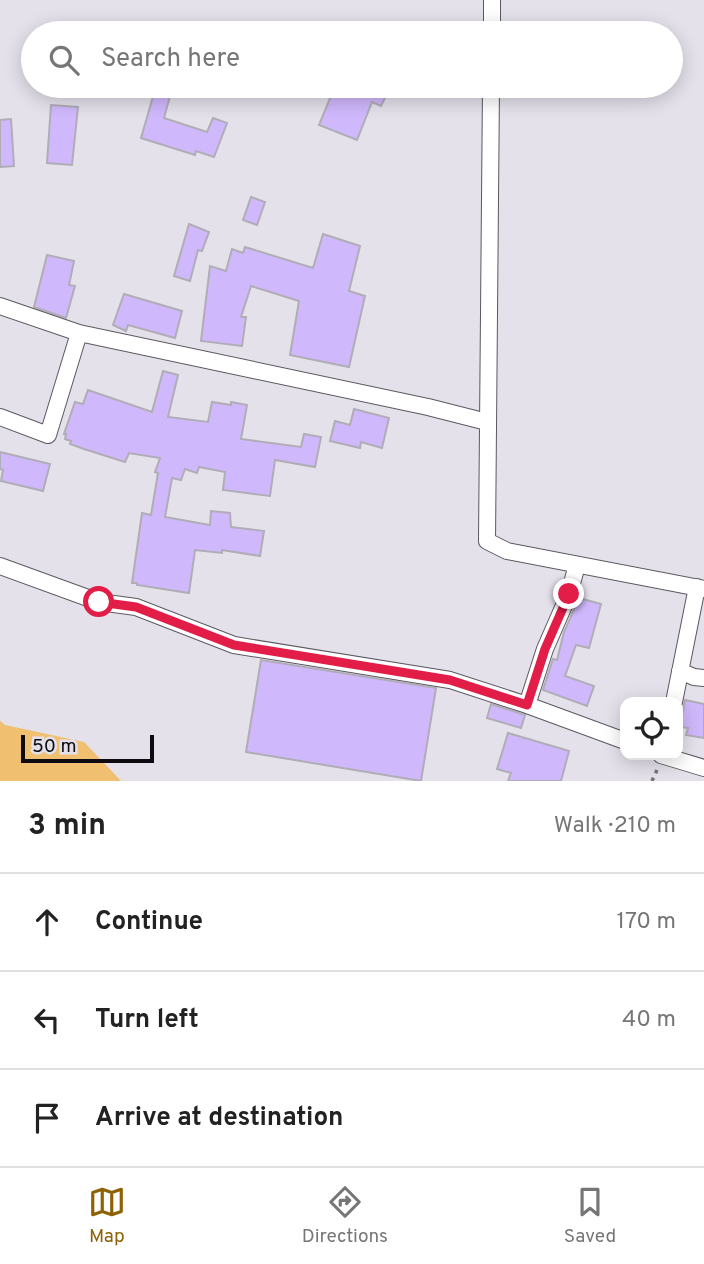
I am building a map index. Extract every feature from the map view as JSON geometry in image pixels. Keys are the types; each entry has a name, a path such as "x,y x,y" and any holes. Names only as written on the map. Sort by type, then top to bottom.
{"street":[{"path":"492,0 492,21"},
{"path":"491,98 487,541 507,551 700,588 675,697"},
{"path":"0,306 79,333 416,404 487,422"},
{"path":"0,417 48,435 79,333"},
{"path":"527,705 545,649 569,594 577,565"},
{"path":"0,566 99,602 136,607 234,645 450,680 620,739"},
{"path":"681,671 704,678"},
{"path":"679,760 704,768"}],"shaded area":[{"path":"0,721 5,725 84,742 121,781 0,781"}],"building":[{"path":"153,98 170,98 164,118 207,132 213,118 227,123 214,157 196,151 195,155 141,138"},
{"path":"330,98 385,98 381,106 372,102 357,140 319,125"},
{"path":"51,105 78,107 72,165 47,163"},
{"path":"11,119 14,166 0,167 0,120"},
{"path":"251,197 265,202 257,225 243,220"},
{"path":"189,224 209,232 202,251 198,250 190,281 174,276"},
{"path":"323,234 360,246 349,291 365,296 349,367 290,355 299,301 251,286 241,317 246,317 242,346 201,341 210,266 226,271 232,249 243,253 245,247 313,268"},
{"path":"47,255 74,261 69,285 75,286 66,318 34,307"},
{"path":"124,294 182,311 175,338 128,325 126,331 113,325"},
{"path":"163,371 178,375 168,417 208,422 212,402 231,405 231,402 247,405 241,439 301,447 304,434 321,437 315,467 275,460 270,496 223,490 225,472 199,467 197,473 185,469 181,480 172,478 165,517 210,525 211,511 230,513 231,527 264,531 260,556 222,550 222,553 195,550 189,593 132,583 142,513 151,515 158,473 155,472 160,458 129,453 125,462 70,444 71,441 65,439 64,434 75,402 83,404 88,390 152,412"},
{"path":"354,409 389,418 382,448 361,442 360,448 330,441 335,421 350,425"},
{"path":"0,452 50,464 43,491 1,481 3,470 0,469"},
{"path":"579,598 601,604 589,648 576,645 565,676 594,686 587,706 543,690 553,659 557,660 564,632"},
{"path":"261,660 436,688 421,781 246,752"},
{"path":"685,700 704,704 704,738 686,735 688,728 683,727"},
{"path":"491,704 525,715 521,728 487,718"},
{"path":"508,733 569,751 561,781 508,781 511,773 497,769"}],"route":[{"path":"99,602 136,607 234,645 450,680 527,705 545,649 569,594"}]}
